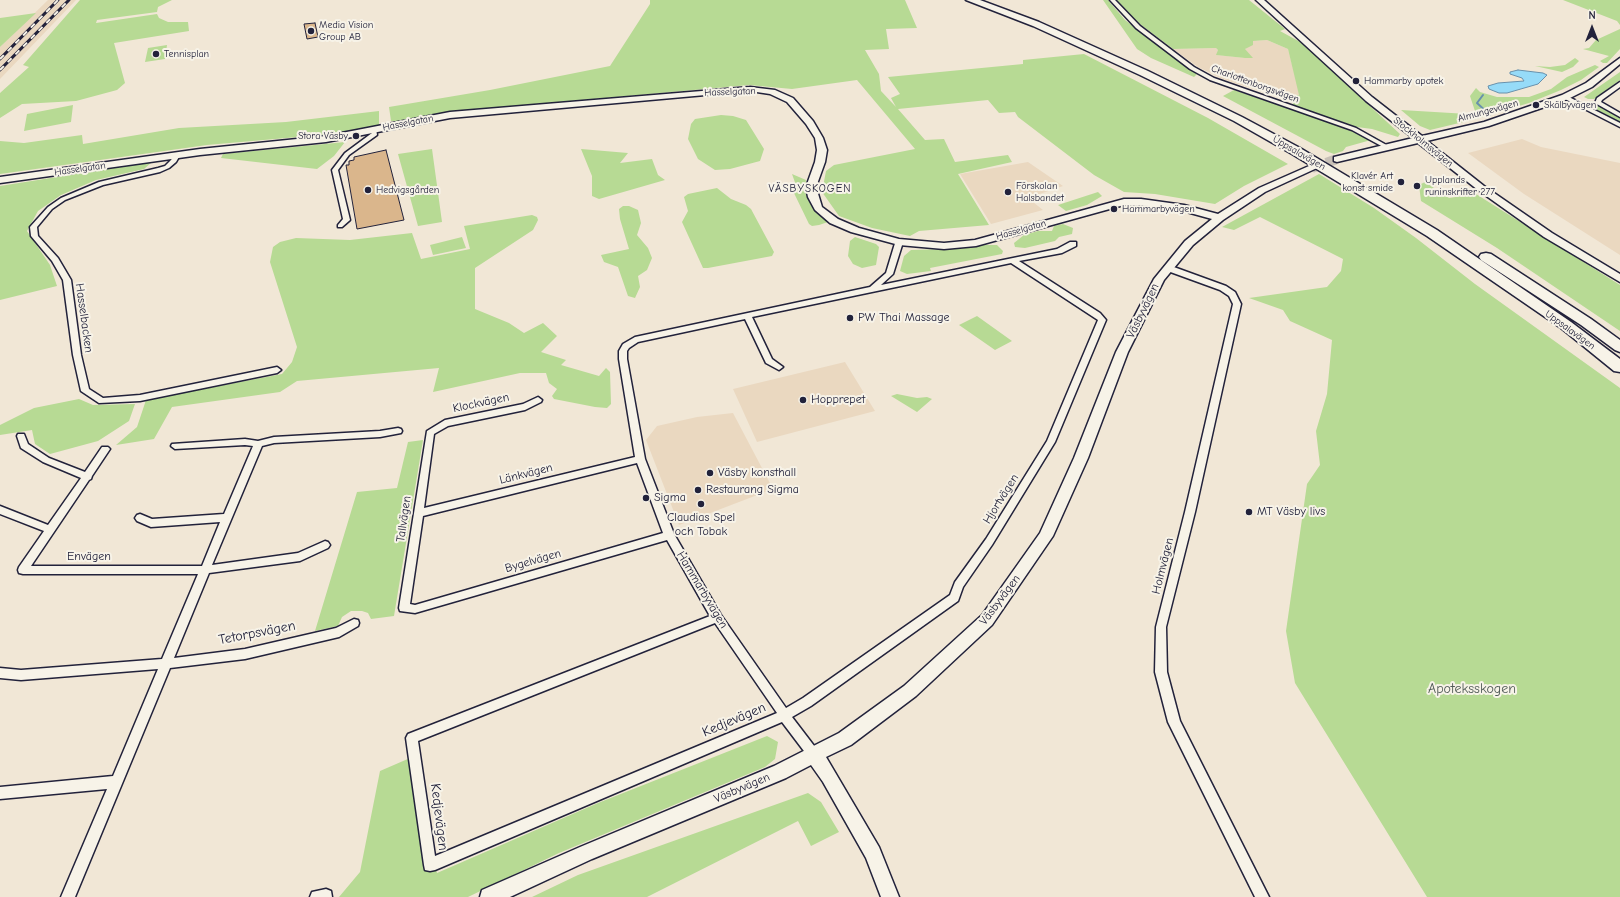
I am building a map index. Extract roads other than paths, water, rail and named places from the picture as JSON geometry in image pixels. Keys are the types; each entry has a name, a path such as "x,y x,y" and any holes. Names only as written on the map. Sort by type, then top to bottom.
{"highway":[{"name":"Uppsalavägen","path":"971,0 1036,24 1144,73 1238,119 1296,151 1432,233 1566,326 1620,367"},
{"name":"Uppsalavägen","path":"992,0 1044,20 1157,69 1258,121 1395,198 1586,322 1620,347"}],"street":[{"name":"Charlottenborgsvägen","path":"1112,0 1138,27 1192,68 1212,79 1354,129 1387,147"},
{"name":"Stockholmsvägen","path":"1260,0 1369,99 1481,188 1548,235 1620,279"},
{"name":"Almungevägen","path":"1420,140 1486,124 1531,110 1564,97 1590,85 1620,60"},
{"path":"1620,84 1599,99 1598,103 1620,115"},
{"name":"Hasselgatan","path":"0,180 253,145 326,140 450,116 736,89 772,92 790,100 798,106 819,138 822,150 820,162 811,187 818,208 834,221 855,230 899,242 944,246 976,243 1124,202 1161,203 1219,218"},
{"path":"1564,97 1620,125"},
{"name":"Hasselgatan","path":"340,226 347,220 336,170 347,154 374,134 374,130"},
{"path":"1337,160 1420,140"},
{"name":"Hasselbacken","path":"177,155 174,161 167,167 160,170 101,183 63,199 50,208 33,227 35,236 55,260 67,280 77,355 85,391 102,401 140,398 277,370"},
{"name":"Väsbyvägen","path":"489,897 586,853 780,772 845,739 910,690 987,620 1046,536 1082,458 1122,352 1159,279 1189,243 1219,218 1262,190 1312,168"},
{"name":"Hammarbyvägen","path":"873,289 890,274 899,242"},
{"name":"Hammarbyvägen","path":"890,897 873,853 829,776 799,736 717,618 669,534 640,459 623,359 626,346 635,340 747,315 1059,251 1073,244"},
{"name":"Hjortvägen","path":"785,715 807,702 954,598 959,585 989,542 1051,442 1102,320 1097,314 1013,261"},
{"name":"Holmvägen","path":"1168,268 1223,288 1236,298 1237,304 1190,512 1161,627 1161,672 1174,722 1262,897"},
{"path":"747,315 769,361 779,367"},
{"name":"Klockvägen","path":"430,433 445,423 525,406 538,400"},
{"path":"175,446 245,442 258,444 274,440 380,434 398,431"},
{"name":"Tallvägen","path":"404,608 430,433"},
{"path":"21,436 24,446 46,460 88,477"},
{"path":"68,897 203,570 258,444"},
{"name":"Envägen","path":"105,449 88,477 23,570 203,570"},
{"name":"Länkvägen","path":"418,513 640,459"},
{"path":"0,510 51,530"},
{"path":"140,518 151,523 226,518"},
{"name":"Bygelvägen","path":"404,608 415,609 669,534"},
{"path":"203,570 300,557 325,545"},
{"name":"Kedjevägen","path":"717,618 412,738 430,865 785,715"},
{"name":"Tetorpsvägen","path":"0,673 21,675 164,664 245,654 339,632 354,623"},
{"path":"0,793 115,782"}],"water":[{"path":"1518,70 1543,73 1547,75 1538,84 1507,93 1499,93 1489,89 1488,86 1498,83 1524,81 1522,78 1510,74 1510,72"}],"waterway":[{"path":"1483,95 1477,103 1490,115"}],"tunnel":[{"path":"1312,168 1337,159"}],"railway":[{"path":"0,59 58,0"},
{"path":"0,70 69,0"}],"place":[{"name":"Media Vision Group AB","path":"311,31"},
{"name":"Tennisplan","path":"156,54"},
{"name":"Hammarby apotek","path":"1356,81"},
{"name":"Skälbyvägen","path":"1536,105"},
{"name":"Stora Väsby","path":"356,136"},
{"name":"Klavér Art konst smide","path":"1401,182"},
{"name":"Upplands runinskrifter 277","path":"1417,186"},
{"name":"Hedvigsgården","path":"368,190"},
{"name":"Förskolan Halsbandet","path":"1008,192"},
{"name":"Hammarbyvägen","path":"1114,209"},
{"name":"PW Thai Massage","path":"850,318"},
{"name":"Hopprepet","path":"803,400"},
{"name":"Väsby konsthall","path":"710,473"},
{"name":"Restaurang Sigma","path":"698,490"},
{"name":"Sigma","path":"646,498"},
{"name":"Claudias Spel och Tobak","path":"701,504"},
{"name":"MT Väsby livs","path":"1249,512"}],"district":[{"name":"VÄSBYSKOGEN","path":"810,189"}],"park label":[{"name":"Apoteksskogen","path":"1472,689"}]}
